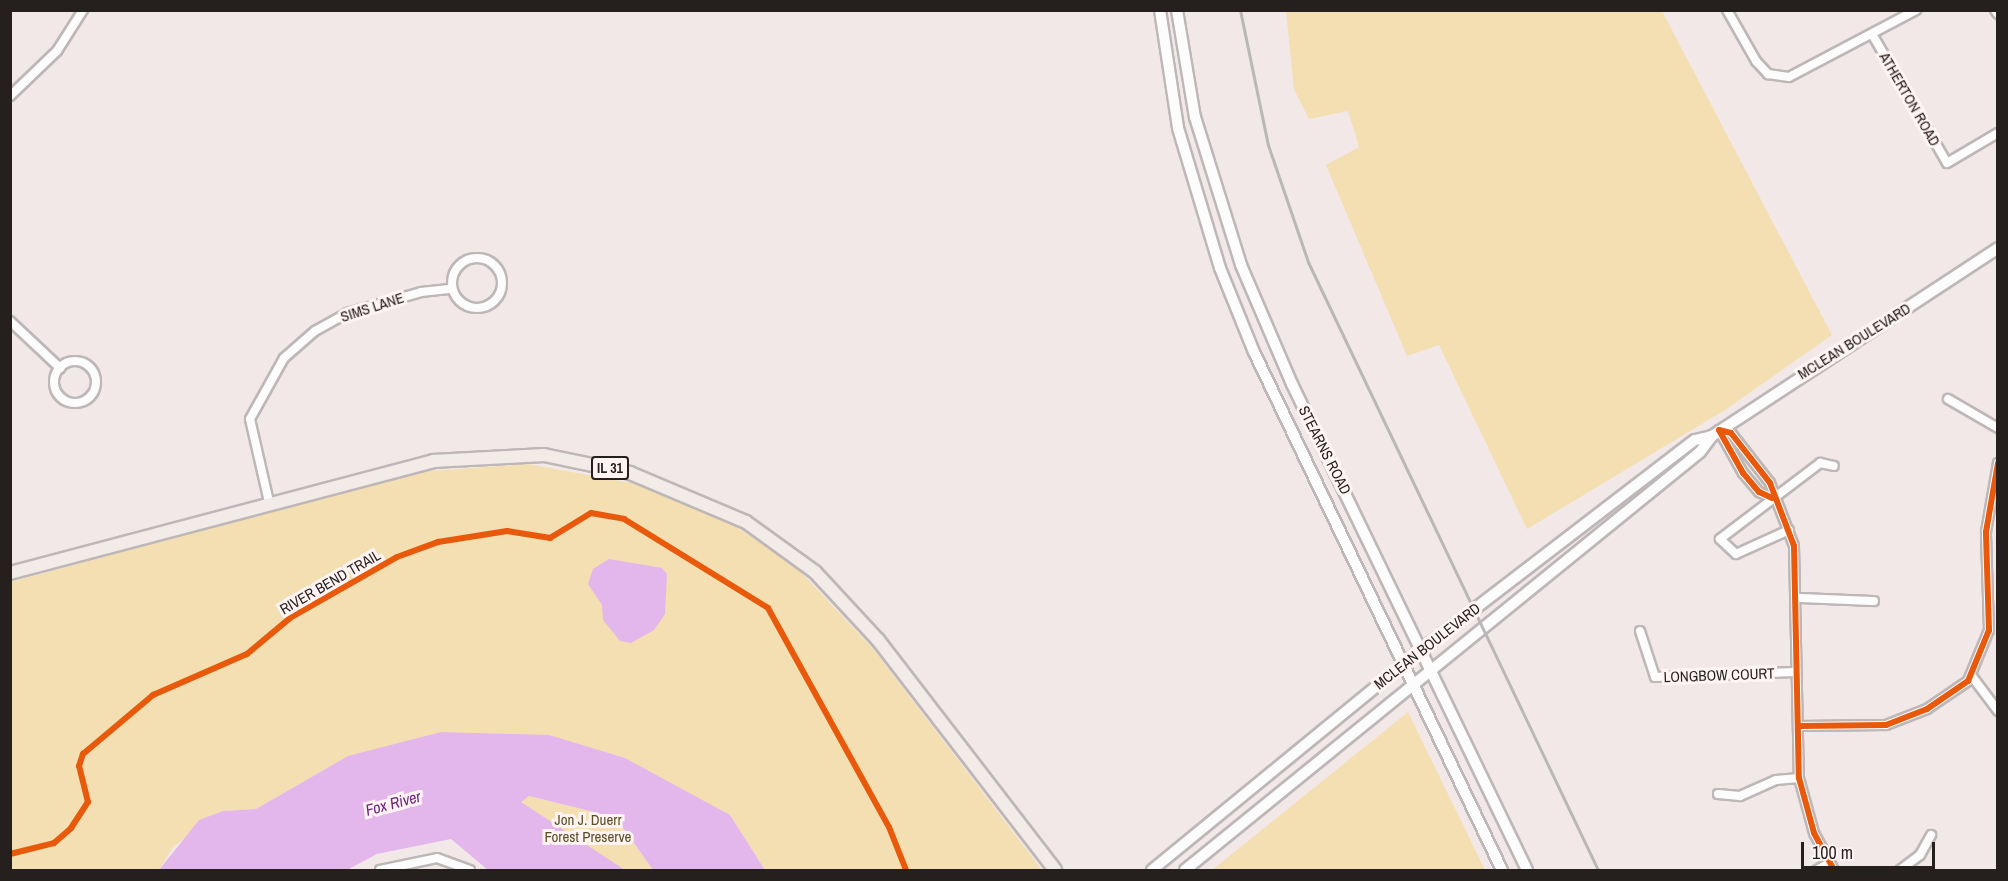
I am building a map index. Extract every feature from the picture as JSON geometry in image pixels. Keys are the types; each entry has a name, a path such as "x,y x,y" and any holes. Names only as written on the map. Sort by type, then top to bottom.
{"main road":[{"name":"STEARNS ROAD","path":"1160,10 1178,128 1220,268 1254,352 1502,870"},
{"name":"STEARNS ROAD","path":"1177,10 1195,117 1241,265 1292,384 1527,870"},
{"name":"MCLEAN BOULEVARD","path":"1152,870 1403,664 1695,440 1715,433 1998,248"},
{"name":"MCLEAN BOULEVARD","path":"1185,870 1700,452 1715,433"},
{"name":"IL 31","path":"10,573 399,467 504,455 589,462 700,500 746,522 815,572 878,640 1055,870"}],"street":[{"path":"10,96 57,51 82,10"},
{"path":"1726,10 1768,74 1789,77 1916,10"},
{"name":"ATHERTON ROAD","path":"1872,34 1947,163 1998,133"},
{"path":"472,259 490,262 501,276 499,296 482,306 465,304 449,289 457,271 472,259"},
{"name":"SIMS LANE","path":"269,502 250,419 284,358 315,331 347,313 421,291 449,289"},
{"path":"10,321 60,368"},
{"path":"78,362 90,367 96,379 90,397 77,403 58,395 54,381 60,368 78,362"},
{"path":"1948,399 1998,428"},
{"path":"1715,433 1759,492 1773,498"},
{"path":"1715,433 1731,433 1770,483 1773,498 1789,530 1799,598 1795,672 1800,726 1798,778 1808,818 1834,870"},
{"path":"1789,530 1741,553 1731,553 1721,542 1721,533 1820,464 1834,466"},
{"path":"1800,726 1886,725 1927,709 1971,675 1989,630 1993,573 1986,532 1998,464"},
{"path":"1799,598 1874,600"},
{"name":"LONGBOW COURT","path":"1640,631 1655,677 1795,672"},
{"path":"1971,675 1998,711"},
{"path":"1718,794 1740,796 1776,780 1798,778"},
{"path":"1900,870 1920,855 1931,835"},
{"path":"380,870 437,858 470,870"},
{"path":"1818,870 1829,863"}],"green space":[{"path":"1286,11 1662,11 1832,335 1725,410 1527,529 1439,345 1407,356 1326,165 1359,147 1348,111 1309,119 1294,89"},
{"name":"Jon J. Duerr Forest Preserve","path":"528,464 642,485 724,518 799,570 874,650 1042,870 765,870 730,815 348,756 256,809 223,811 173,847 159,870 11,870 11,582 417,472"},
{"path":"1408,712 1485,870 1212,870"},
{"name":"Jon J. Duerr Forest Preserve","path":"529,796 594,812 624,830 653,870 625,870 570,838 520,802"}],"water":[{"path":"609,559 662,568 667,574 665,614 654,630 631,643 620,641 603,620 602,605 588,584 593,569"},
{"name":"Fox River","path":"441,732 549,735 625,758 730,815 765,870 653,870 624,829 594,812 529,796 521,802 625,870 488,870 451,839 377,854 347,870 159,870 199,820 223,811 256,809 348,756"}],"railway":[{"path":"1240,10 1268,145 1308,262 1598,870"}],"cycle path":[{"path":"1772,498 1759,492 1743,473 1719,430 1731,433 1770,483 1794,546 1799,778 1814,833 1834,870"},
{"path":"1800,726 1886,725 1927,709 1968,681 1989,630 1986,532 1998,463"},
{"name":"RIVER BEND TRAIL","path":"10,854 54,843 71,828 88,802 79,766 83,754 153,695 247,654 290,618 397,557 438,542 507,531 550,538 591,513 624,519 768,608 889,827 906,870"}]}
